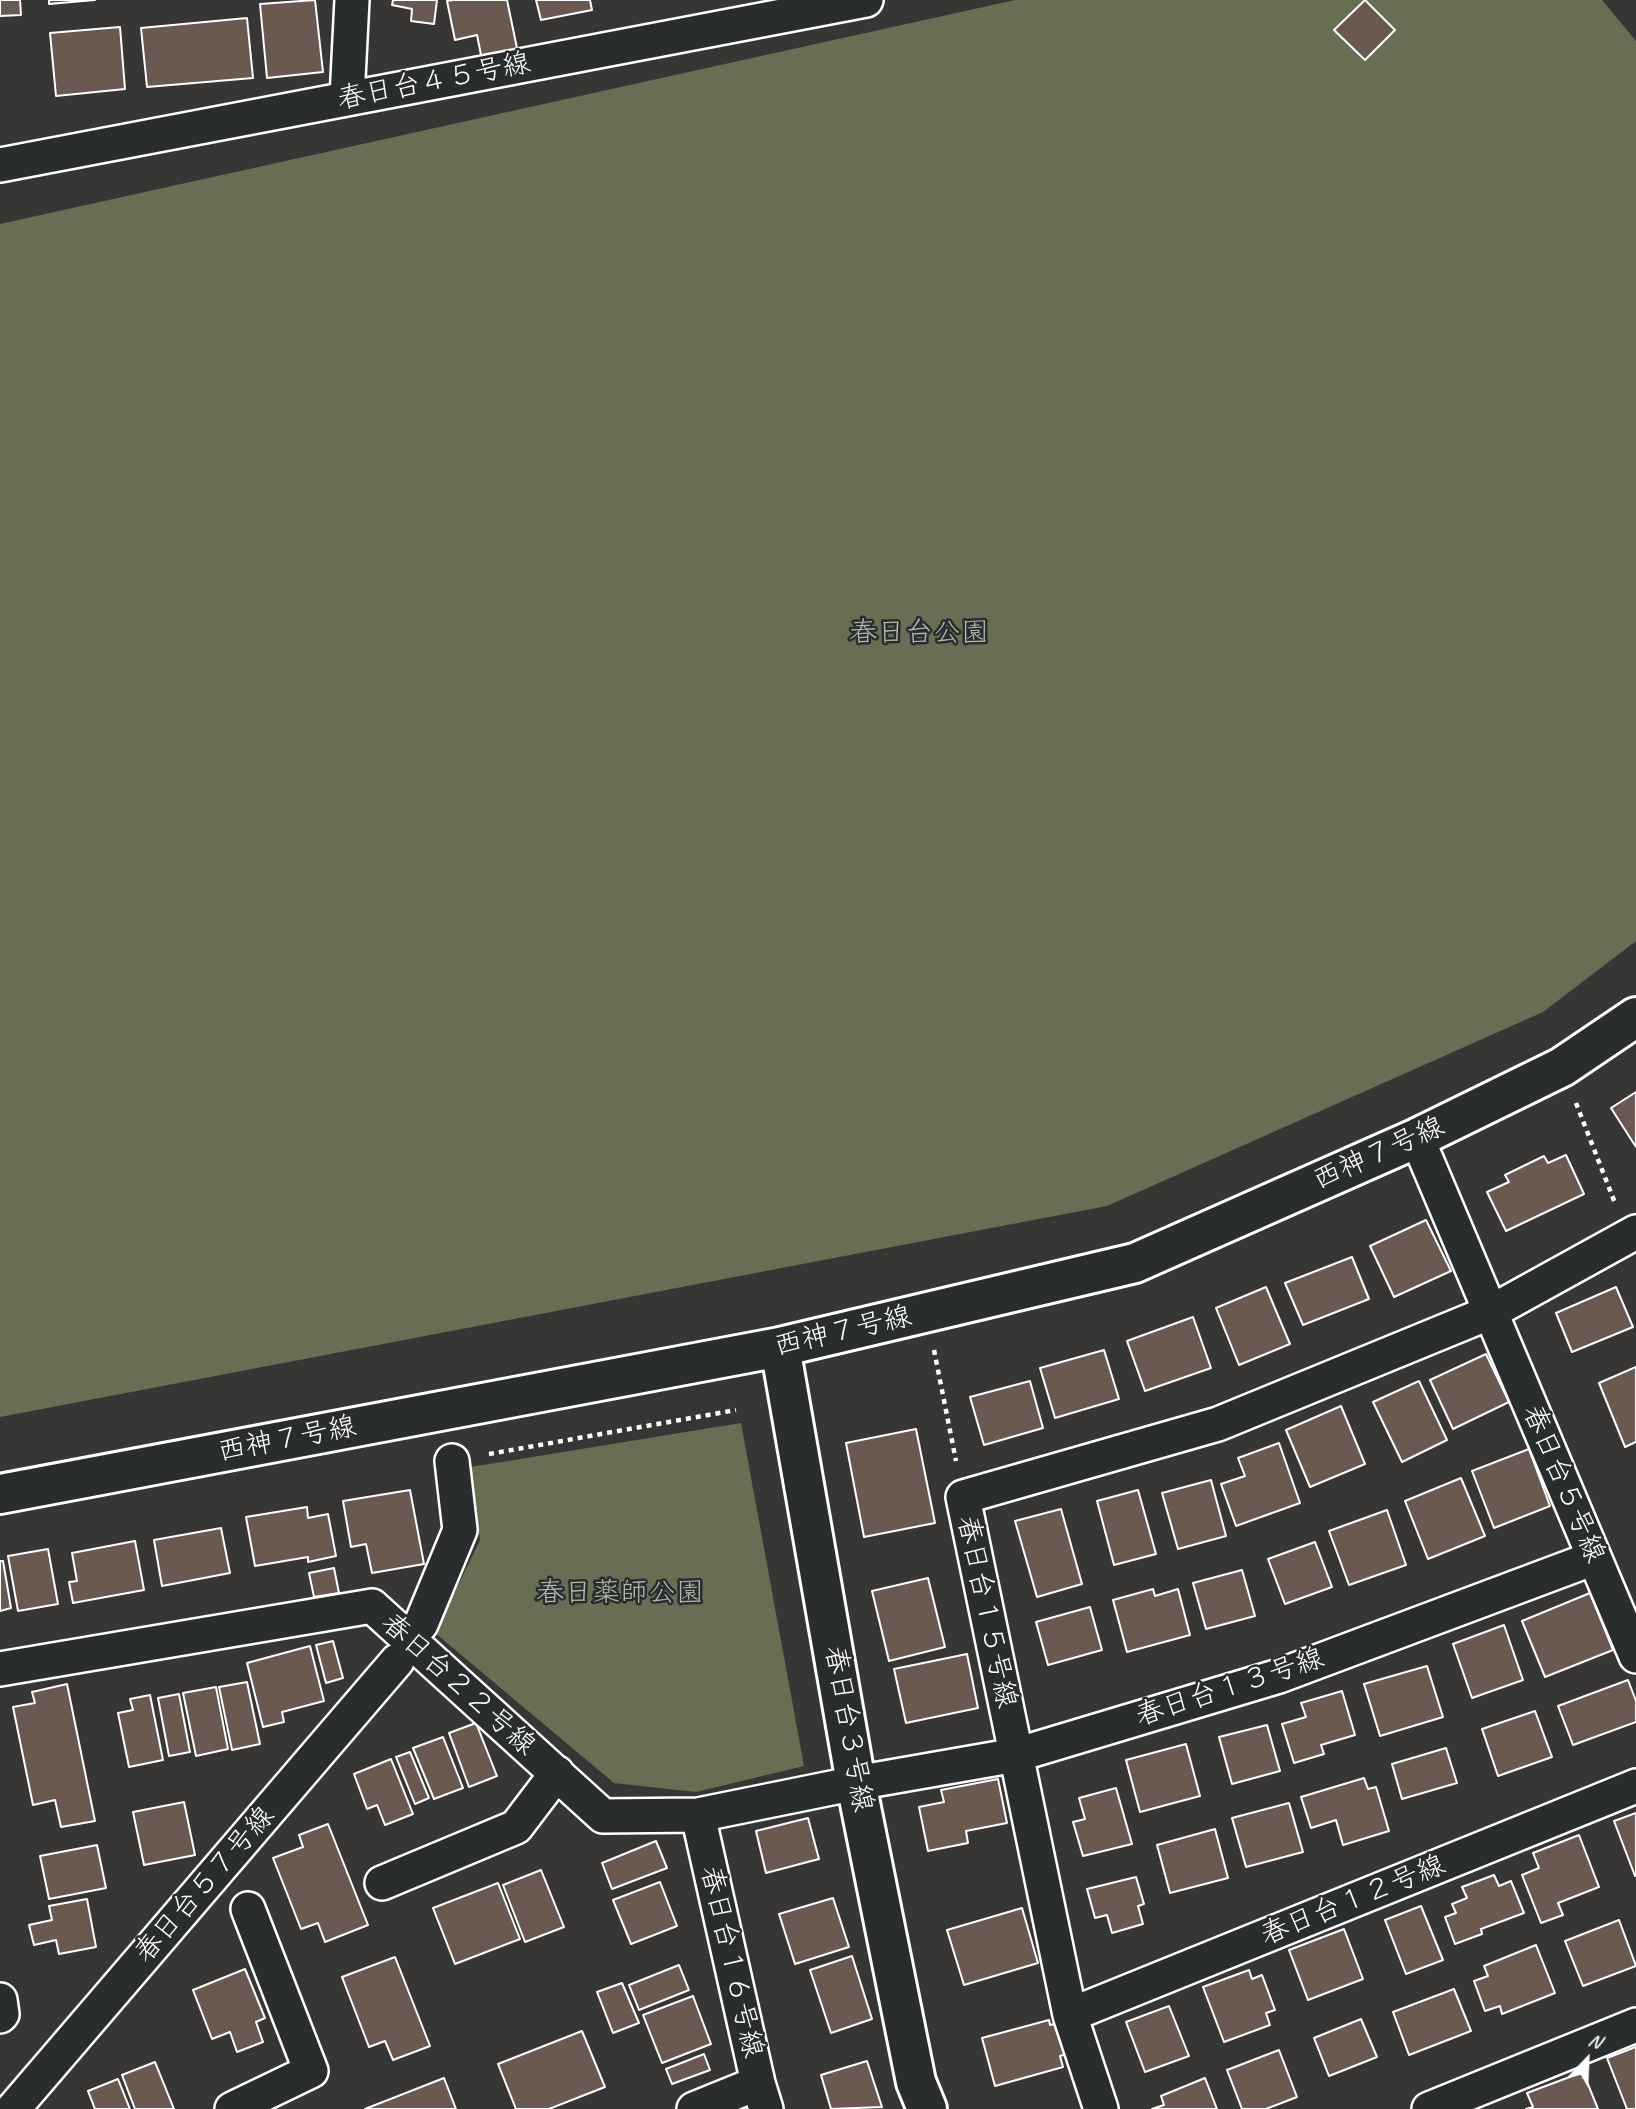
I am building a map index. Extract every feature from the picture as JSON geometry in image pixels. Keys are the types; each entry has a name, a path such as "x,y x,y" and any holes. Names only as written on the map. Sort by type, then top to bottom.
{"street":[{"path":"346,98 352,0"},
{"name":"春日台４５号線","path":"0,165 869,1"},
{"name":"西神７号線","path":"0,1494 780,1347 1135,1263 1417,1138 1562,1067 1636,1017"},
{"name":"春日台５号線","path":"1417,1138 1636,1656"},
{"path":"1491,1312 1633,1242"},
{"name":"春日台１５号線","path":"1101,2109 1070,2015 963,1497 1218,1424 1491,1312"},
{"name":"春日台３号線","path":"780,1347 856,1783 916,2082 927,2109"},
{"path":"421,1623 460,1531 452,1461"},
{"name":"春日台１３号線","path":"856,1783 1016,1755 1279,1676 1594,1558"},
{"name":"春日台２２号線","path":"0,1669 372,1606 603,1816 698,1815 856,1783"},
{"name":"春日台５７号線","path":"13,2109 397,1661"},
{"path":"382,1883 516,1827 556,1773"},
{"name":"春日台１２号線","path":"1070,2015 1636,1786"},
{"name":"春日台１６号線","path":"698,1815 762,2096"},
{"path":"232,2109 311,2071 248,1909"},
{"path":"0,2000 0,2015"},
{"path":"1429,2109 1636,2025"},
{"path":"694,2109 762,2096"}],"path":[{"path":"1562,1067 1633,1242"},
{"path":"926,1312 963,1497"},
{"path":"452,1461 736,1410"}],"green space":[{"name":"春日台公園","path":"1015,0 1602,0 1636,41 1636,941 1543,1012 1107,1206 0,1417 0,224"},
{"name":"春日薬師公園","path":"741,1423 804,1766 696,1792 614,1783 435,1633 480,1540 471,1467"}],"building":[{"path":"0,0 20,0 21,15 0,16"},
{"path":"49,0 95,0 49,4"},
{"path":"315,0 323,72 267,78 260,4"},
{"path":"393,0 437,0 434,24 411,21 412,9 392,5"},
{"path":"507,0 518,53 482,60 477,35 455,40 447,1"},
{"path":"536,0 590,0 592,10 541,20"},
{"path":"1365,0 1395,30 1365,60 1334,30"},
{"path":"247,18 253,78 147,87 141,28"},
{"path":"120,27 125,89 56,96 50,33"},
{"path":"1636,1092 1636,1147 1611,1108"},
{"path":"1566,1155 1584,1194 1506,1231 1487,1192 1509,1182 1505,1175 1544,1156 1548,1163"},
{"path":"1426,1220 1451,1271 1394,1297 1370,1246"},
{"path":"1352,1257 1369,1299 1303,1325 1285,1283"},
{"path":"1266,1287 1290,1344 1239,1365 1216,1308"},
{"path":"1616,1287 1633,1327 1572,1352 1556,1313"},
{"path":"1193,1317 1211,1368 1145,1391 1127,1341"},
{"path":"1104,1350 1119,1399 1055,1418 1040,1368"},
{"path":"1486,1354 1509,1402 1453,1429 1430,1380"},
{"path":"1636,1367 1636,1442 1625,1447 1599,1383"},
{"path":"1030,1381 1043,1428 984,1445 970,1397"},
{"path":"1419,1381 1447,1440 1402,1462 1373,1402"},
{"path":"1341,1406 1365,1464 1310,1487 1286,1430"},
{"path":"916,1429 935,1523 864,1537 846,1443"},
{"path":"1279,1443 1300,1503 1236,1526 1221,1484 1245,1476 1238,1458"},
{"path":"1529,1449 1550,1506 1494,1528 1472,1471"},
{"path":"1461,1478 1485,1536 1428,1559 1405,1501"},
{"path":"1211,1480 1226,1536 1178,1549 1162,1493"},
{"path":"410,1490 424,1564 372,1573 366,1544 351,1547 343,1501"},
{"path":"1138,1490 1156,1554 1114,1565 1097,1501"},
{"path":"307,1507 308,1518 328,1514 336,1556 308,1562 308,1557 255,1566 246,1517"},
{"path":"1061,1509 1082,1584 1037,1597 1015,1521"},
{"path":"1387,1510 1406,1565 1349,1585 1329,1531"},
{"path":"221,1528 230,1573 162,1586 154,1540"},
{"path":"135,1541 144,1590 73,1603 69,1582 77,1581 72,1553"},
{"path":"1315,1542 1332,1587 1285,1604 1268,1559"},
{"path":"48,1549 58,1604 18,1611 8,1556"},
{"path":"0,1561 3,1561 11,1608 0,1611"},
{"path":"334,1568 339,1593 314,1597 309,1573"},
{"path":"1242,1570 1255,1616 1206,1629 1193,1583"},
{"path":"928,1578 945,1647 889,1661 872,1591"},
{"path":"1153,1589 1155,1596 1178,1589 1190,1635 1127,1652 1113,1600"},
{"path":"1590,1593 1613,1650 1545,1677 1522,1621"},
{"path":"1090,1607 1102,1650 1048,1665 1036,1622"},
{"path":"1504,1625 1523,1680 1472,1698 1453,1644"},
{"path":"333,1641 343,1678 326,1683 316,1645"},
{"path":"310,1646 324,1701 282,1712 284,1722 263,1727 247,1663"},
{"path":"967,1654 978,1708 906,1723 894,1669"},
{"path":"1427,1666 1443,1717 1380,1736 1364,1684"},
{"path":"1628,1680 1636,1701 1636,1722 1573,1745 1558,1706"},
{"path":"247,1682 260,1744 232,1750 219,1687"},
{"path":"67,1684 95,1821 61,1827 55,1800 33,1805 13,1707 35,1703 32,1692"},
{"path":"216,1687 228,1749 196,1756 183,1693"},
{"path":"1342,1691 1355,1735 1321,1745 1324,1754 1294,1763 1282,1724 1306,1717 1301,1703"},
{"path":"179,1694 190,1752 169,1756 158,1698"},
{"path":"150,1695 163,1760 129,1767 118,1713 133,1710 130,1699"},
{"path":"1535,1711 1552,1757 1498,1776 1482,1729"},
{"path":"476,1723 497,1776 469,1787 449,1733"},
{"path":"1267,1725 1280,1771 1232,1784 1219,1737"},
{"path":"443,1737 463,1788 434,1799 413,1748"},
{"path":"1186,1744 1200,1796 1140,1812 1126,1760"},
{"path":"1446,1748 1457,1783 1402,1799 1392,1764"},
{"path":"410,1752 429,1798 415,1804 396,1757"},
{"path":"391,1759 413,1814 385,1825 377,1805 367,1809 354,1774"},
{"path":"1364,1778 1368,1789 1376,1787 1389,1831 1343,1845 1336,1820 1311,1828 1301,1797"},
{"path":"998,1779 1007,1823 966,1831 968,1843 928,1851 919,1807 944,1802 941,1790"},
{"path":"1116,1788 1132,1844 1083,1856 1073,1822 1085,1819 1079,1798"},
{"path":"184,1802 195,1855 144,1865 133,1812"},
{"path":"1289,1803 1303,1852 1246,1867 1232,1818"},
{"path":"1636,1813 1636,1875 1635,1876 1614,1821"},
{"path":"808,1818 819,1859 766,1873 756,1831"},
{"path":"328,1824 368,1925 325,1942 318,1923 301,1929 273,1858 303,1847 299,1835"},
{"path":"1215,1829 1228,1878 1170,1893 1157,1845"},
{"path":"1579,1835 1599,1887 1558,1903 1563,1915 1541,1923 1522,1875 1539,1868 1533,1853"},
{"path":"656,1841 667,1868 612,1889 602,1863"},
{"path":"97,1845 106,1888 49,1899 40,1856"},
{"path":"541,1870 564,1927 525,1942 503,1885"},
{"path":"1494,1875 1499,1886 1511,1881 1524,1913 1481,1929 1482,1934 1455,1944 1445,1917 1456,1913 1452,1904 1467,1898 1462,1887"},
{"path":"1136,1877 1144,1904 1138,1906 1143,1924 1112,1933 1107,1915 1095,1918 1087,1889"},
{"path":"660,1882 677,1926 631,1944 613,1900"},
{"path":"498,1883 520,1939 455,1964 433,1908"},
{"path":"833,1898 849,1947 795,1964 779,1914"},
{"path":"87,1899 96,1947 59,1954 56,1940 34,1945 29,1925 52,1920 49,1906"},
{"path":"1421,1906 1443,1960 1406,1974 1385,1920"},
{"path":"1022,1908 1038,1963 964,1985 947,1930"},
{"path":"1619,1920 1636,1966 1583,1986 1565,1941"},
{"path":"1344,1929 1363,1979 1308,2000 1289,1950"},
{"path":"1536,1945 1555,1993 1502,2014 1500,2006 1485,2011 1474,1981 1488,1976 1484,1966"},
{"path":"852,1956 872,2019 831,2033 810,1970"},
{"path":"395,1957 430,2046 393,2060 385,2041 369,2047 342,1977"},
{"path":"679,1965 689,1990 639,2010 629,1985"},
{"path":"245,1969 265,2018 256,2022 263,2042 237,2052 230,2032 212,2039 193,1990"},
{"path":"1249,1970 1252,1979 1262,1975 1275,2010 1266,2013 1270,2025 1224,2042 1203,1987"},
{"path":"622,1983 639,2023 613,2033 597,1992"},
{"path":"1454,1989 1471,2031 1409,2055 1393,2012"},
{"path":"693,1996 711,2044 662,2063 643,2015"},
{"path":"1169,2006 1189,2056 1145,2072 1126,2022"},
{"path":"1361,2019 1377,2057 1329,2076 1314,2038"},
{"path":"1049,2020 1050,2025 1058,2023 1067,2054 1060,2056 1063,2067 995,2086 982,2038"},
{"path":"582,2031 605,2087 549,2109 516,2109 498,2064"},
{"path":"1636,2047 1636,2109 1627,2109 1607,2058"},
{"path":"1279,2050 1297,2097 1266,2109 1242,2109 1227,2070"},
{"path":"704,2054 710,2070 672,2084 666,2069"},
{"path":"867,2061 882,2107 831,2109 821,2075"},
{"path":"155,2062 174,2109 135,2109 122,2075"},
{"path":"1583,2072 1598,2109 1526,2109 1533,2107 1527,2093"},
{"path":"444,2078 456,2109 365,2109"},
{"path":"1205,2078 1217,2109 1152,2109 1164,2105 1161,2096"},
{"path":"118,2079 130,2109 95,2109 88,2091"}]}
